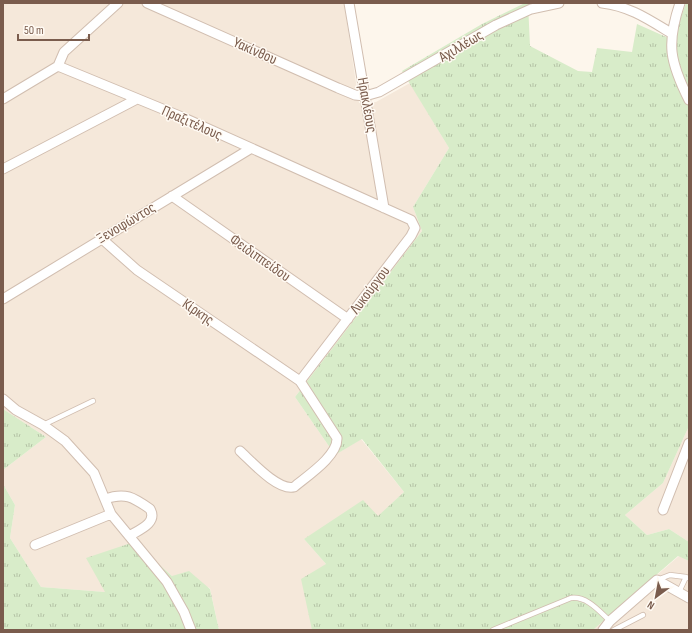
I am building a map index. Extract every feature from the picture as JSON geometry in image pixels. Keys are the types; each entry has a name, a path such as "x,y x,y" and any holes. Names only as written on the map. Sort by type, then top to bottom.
{"street":[{"path":"3,99 58,66 64,52 118,3"},
{"name":"Υακίνθου","path":"147,3 338,88 355,95 365,96"},
{"path":"166,12 169,3"},
{"name":"Ηρακλέους","path":"349,3 384,208"},
{"name":"Αχιλλέως","path":"365,96 379,92 398,82 496,25 531,9 559,3"},
{"path":"602,3 616,5 641,14 671,33"},
{"path":"680,3 671,33 673,59 689,100"},
{"name":"Πραξιτέλους","path":"58,66 137,99 384,208"},
{"path":"3,169 137,99"},
{"name":"Ξενοφώντος","path":"3,299 250,149"},
{"name":"Φειδιππείδου","path":"172,196 348,319"},
{"name":"Λυκούργου","path":"300,381 411,236 415,228 411,220 384,208"},
{"name":"Κίρκης","path":"102,238 137,270 300,381"},
{"path":"240,451 279,484 289,488 294,487 331,455 337,444 337,438 300,381"},
{"path":"3,399 16,410 43,425 65,441 94,473 111,514 166,582 184,612 191,630"},
{"path":"662,510 689,443"},
{"path":"105,499 118,495 125,496 140,502 150,509 152,518 150,523 129,536"},
{"path":"35,545 111,514"},
{"path":"603,630 610,621 657,580 689,598"}],"lane":[{"path":"43,425 93,401"},
{"path":"657,580 670,575 688,578 679,592"},
{"path":"493,630 571,598 584,600 610,621"},
{"path":"614,630 643,614"}],"shaded area":[{"path":"3,3 344,3 359,103 376,102 410,83 449,148 413,207 422,231 295,397 335,455 361,439 404,492 378,517 304,539 326,564 312,630 219,630 210,588 172,576 134,542 105,592 41,587 10,538 15,505 3,484 3,470 46,437 3,409"},
{"path":"689,426 689,542 669,529 647,535 625,515 663,483"},
{"path":"679,556 689,561 689,630 593,630"}],"green space":[{"path":"525,3 528,3 530,46 578,71 592,72 597,48 632,52 637,24 673,40 686,3 689,3 689,426 663,483 625,515 647,535 669,529 689,542 689,561 678,556 593,630 312,630 301,579 326,564 304,539 363,500 378,516 404,492 362,439 335,455 295,397 422,231 413,207 449,148 402,71 482,24"},
{"path":"3,409 46,437 3,470"},
{"path":"3,484 15,505 10,538 41,587 105,592 86,558 134,542 172,576 189,571 210,589 219,630 3,630"}]}
